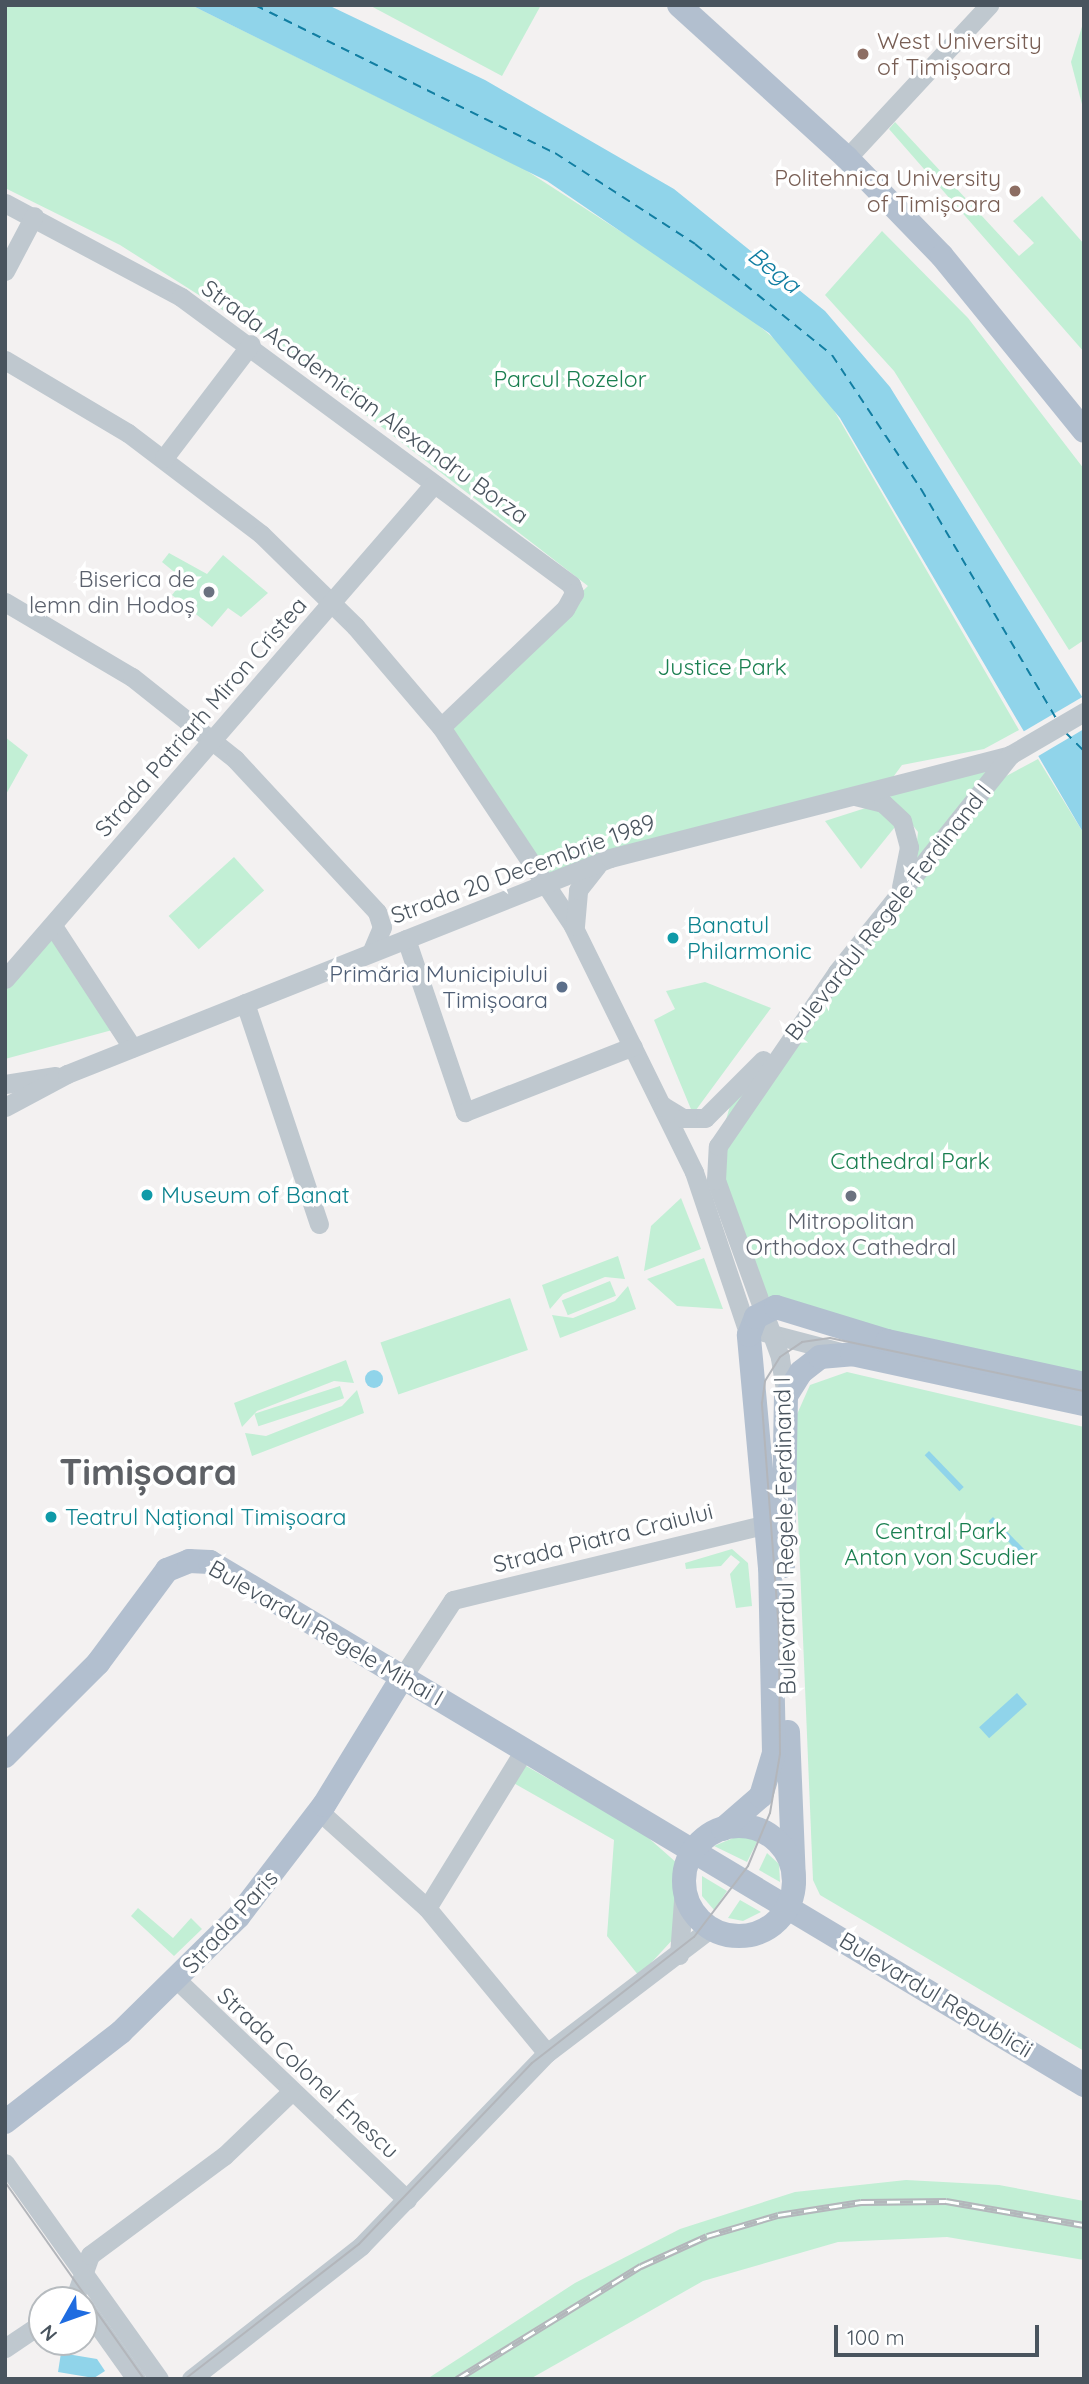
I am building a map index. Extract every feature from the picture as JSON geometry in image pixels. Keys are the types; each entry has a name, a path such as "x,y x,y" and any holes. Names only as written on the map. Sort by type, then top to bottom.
{"main road":[{"path":"680,5 846,158 942,256 1082,432"},
{"path":"755,1321 791,1312 887,1341 1079,1380"},
{"name":"Bulevardul Regele Ferdinand I","path":"694,1850 757,1802 772,1769 767,1524 755,1321"},
{"path":"786,1396 809,1364 852,1354 1084,1404"},
{"name":"Bulevardul Regele Ferdinand I","path":"786,1396 783,1560 793,1882 787,1906"},
{"name":"Bulevardul Regele Mihai I","path":"5,1755 98,1664 161,1575 188,1560 222,1568 694,1850"},
{"name":"Strada Paris","path":"5,2122 103,2047 177,1980 261,1891 320,1812 403,1676"},
{"path":"723,1829 749,1828 774,1839 790,1862 793,1882"},
{"path":"694,1850 684,1887 694,1914 710,1928 756,1934 787,1906"},
{"name":"Bulevardul Republicii","path":"694,1850 1084,2085"}],"street":[{"path":"846,158 989,5"},
{"name":"Strada Academician Alexandru Borza","path":"5,203 34,216 181,297 251,344 433,485 565,579 574,593 441,727"},
{"path":"5,271 34,216"},
{"path":"164,458 251,344"},
{"path":"5,360 164,458 261,534 333,603 441,727 546,883 580,940"},
{"name":"Strada Patriarh Miron Cristea","path":"5,979 433,485"},
{"path":"5,602 132,677 214,739 377,912 382,927 372,951"},
{"path":"1010,755 1084,712"},
{"name":"Strada 20 Decembrie 1989","path":"5,1107 67,1074 132,1047 242,1009 372,951 616,856 1010,755"},
{"name":"Bulevardul Regele Ferdinand I","path":"755,1321 756,1285 716,1180 715,1158 781,1050 900,891 1010,755"},
{"path":"840,799 876,799 902,821 909,848 900,891"},
{"path":"580,940 573,914 578,890 593,869 616,856"},
{"path":"53,926 132,1047"},
{"path":"405,939 465,1112 633,1046"},
{"name":"Bulevardul Regele Ferdinand I","path":"580,940 663,1106 786,1396"},
{"path":"242,1009 319,1224"},
{"path":"663,1106 683,1118 705,1118 768,1054 781,1050"},
{"name":"Strada 20 Decembrie 1989","path":"5,1084 67,1074"},
{"path":"756,1285 791,1312"},
{"path":"755,1321 852,1354"},
{"name":"Strada Piatra Craiului","path":"403,1676 451,1601 767,1524"},
{"path":"427,1908 525,1749"},
{"path":"320,1812 427,1908 547,2053"},
{"path":"678,1955 684,1887"},
{"path":"191,2379 316,2286 407,2200 547,2053 710,1928"},
{"name":"Strada Colonel Enescu","path":"177,1980 291,2092 407,2200"},
{"path":"82,2286 90,2255 224,2156 291,2092"},
{"path":"5,2163 159,2379"},
{"path":"98,2327 136,2379"},
{"path":"5,2348 28,2332"}],"green space":[{"path":"5,5 191,5 524,169 736,306 784,347 828,400 1019,730 984,749 902,765 888,784 550,881 441,727 588,586 265,337 120,245 5,188"},
{"path":"369,5 541,5 502,76"},
{"path":"1084,20 1084,112 1071,62"},
{"path":"895,122 1019,256 1034,243 1013,221 1042,196 1084,244 1084,352 889,129"},
{"path":"882,231 968,318 1084,469 1084,640 1069,650 894,371 825,295"},
{"path":"169,553 207,574 223,555 268,593 241,617 228,608 212,627 172,595 184,580 162,562"},
{"path":"5,737 28,755 5,796"},
{"name":"Cathedral Park","path":"1038,759 1084,834 1084,1380 791,1312 763,1293 715,1158 730,1106 999,780"},
{"path":"992,765 915,861 918,832 889,795"},
{"path":"875,805 895,827 861,869 825,821"},
{"path":"234,857 264,890 199,949 169,916"},
{"path":"53,934 116,1029 5,1059 5,985"},
{"path":"705,982 771,1008 693,1114 654,1020 675,1009 666,991"},
{"path":"681,1198 701,1249 644,1271 651,1226"},
{"path":"618,1256 625,1279 605,1277 563,1294 550,1309 542,1285"},
{"path":"704,1258 723,1309 677,1306 647,1279"},
{"path":"610,1281 616,1296 568,1315 562,1300"},
{"path":"628,1286 636,1309 560,1338 552,1315 573,1318 615,1301"},
{"path":"510,1298 528,1350 398,1395 380,1343"},
{"path":"346,1360 354,1383 334,1381 257,1411 242,1427 234,1403"},
{"name":"Central Park Anton von Scudier","path":"847,1372 1084,1427 1084,2051 820,1895 813,1880 794,1421 810,1385"},
{"path":"340,1386 344,1398 258,1426 254,1414"},
{"path":"357,1390 364,1413 252,1456 245,1433 266,1436 342,1406"},
{"path":"732,1549 748,1563 752,1606 736,1608 730,1574 740,1562 731,1555 721,1566 686,1569 685,1563"},
{"path":"521,1763 644,1834 678,1864 675,1937 639,1976 607,1936 614,1840 510,1781"},
{"path":"738,1836 758,1840 747,1862 714,1846"},
{"path":"767,1853 779,1864 780,1882 759,1870"},
{"path":"702,1876 727,1891 714,1910 702,1896"},
{"path":"740,1900 761,1912 743,1921 728,1918"},
{"path":"138,1908 173,1938 191,1918 202,1929 174,1956 131,1916"},
{"path":"906,2180 999,2185 1084,2201 1084,2260 947,2237 838,2242 703,2281 530,2379 427,2379 575,2283 680,2229 795,2192"}],"water":[{"name":"Bega","path":"191,5 328,5 485,80 674,189 825,311 890,387 1084,700 1084,834 840,418 769,333 547,181"},
{"path":"370,1370 378,1370 383,1379 381,1386 370,1388 365,1383 365,1375"},
{"path":"929,1451 964,1487 959,1491 925,1455"},
{"path":"993,1517 1026,1551 1021,1555 989,1521"},
{"path":"1017,1693 1027,1704 989,1738 979,1727"},
{"path":"61,2356 97,2359 105,2371 94,2378 58,2372"}],"pier":[{"path":"1084,696 1084,729 1035,758 1021,733"}],"ferry route":[{"path":"255,5 555,153 695,244 832,355 921,489 1056,718"},
{"path":"1065,732 1084,751"}],"tram line":[{"path":"185,2379 359,2244 532,2063 694,1937 748,1866 770,1813 780,1754 779,1631 762,1403 765,1381 780,1357 802,1342 830,1338 1084,1391"},
{"path":"5,2182 144,2379"}],"railway":[{"path":"457,2379 641,2266 707,2236 778,2215 861,2202 946,2201 1084,2225"}],"place":[{"name":"West University of Timișoara","path":"863,54"},
{"name":"Politehnica University of Timișoara","path":"1015,191"},
{"name":"Biserica de lemn din Hodoș","path":"209,592"},
{"name":"Banatul Philarmonic","path":"673,938"},
{"name":"Primăria Municipiului Timișoara","path":"562,987"},
{"name":"Museum of Banat","path":"147,1195"},
{"name":"Mitropolitan Orthodox Cathedral","path":"851,1196"},
{"name":"Teatrul Național Timișoara","path":"51,1517"}],"district":[{"name":"Timișoara","path":"148,1471"}],"park label":[{"name":"Parcul Rozelor","path":"570,379"},
{"name":"Justice Park","path":"722,667"}]}
